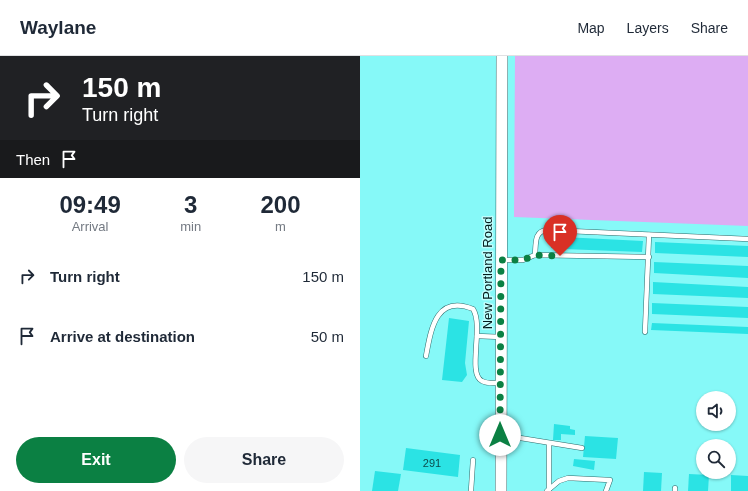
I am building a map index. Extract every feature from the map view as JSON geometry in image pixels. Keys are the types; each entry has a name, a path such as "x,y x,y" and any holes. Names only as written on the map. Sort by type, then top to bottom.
{"street":[{"name":"New Portland Road","path":"501,491 500,337 502,56"}],"lane":[{"path":"535,255 538,233 541,230 748,239"},
{"path":"645,332 649,234"},
{"path":"501,260 523,260 535,255 649,257"},
{"path":"426,356 434,322 442,310 447,307 461,306 473,308 478,320 475,361 476,377 480,381 500,383"},
{"path":"477,336 500,337"},
{"path":"500,435 549,444 582,448"},
{"path":"548,490 549,444"},
{"path":"471,491 473,460"},
{"path":"548,490 559,481 568,478 610,480 606,491"}],"shaded area":[{"path":"515,56 748,56 748,226 514,217"}],"building":[{"path":"551,236 560,236 560,249 551,248"},
{"path":"563,237 643,241 642,252 563,249"},
{"path":"655,242 748,246 748,257 655,253"},
{"path":"654,262 748,266 748,278 654,273"},
{"path":"653,282 748,287 748,298 653,294"},
{"path":"652,303 748,307 748,318 652,314"},
{"path":"449,318 469,321 465,363 467,375 462,382 442,380"},
{"path":"652,323 748,327 748,334 651,330"},
{"path":"554,424 570,426 570,429 575,430 575,435 561,434 561,440 553,440"},
{"path":"585,436 618,438 616,459 583,457"},
{"path":"406,448 460,455 458,477 403,470"},
{"path":"574,459 595,461 594,470 573,466"},
{"path":"375,471 401,474 398,491 372,491"},
{"path":"644,472 662,473 661,491 643,491"},
{"path":"689,474 696,474 696,479 709,479 708,491 688,491"},
{"path":"736,475 748,476 748,491 731,491 731,479 736,479"}],"route":[{"path":"500,435 501,260 523,260 535,255 560,256"}]}
